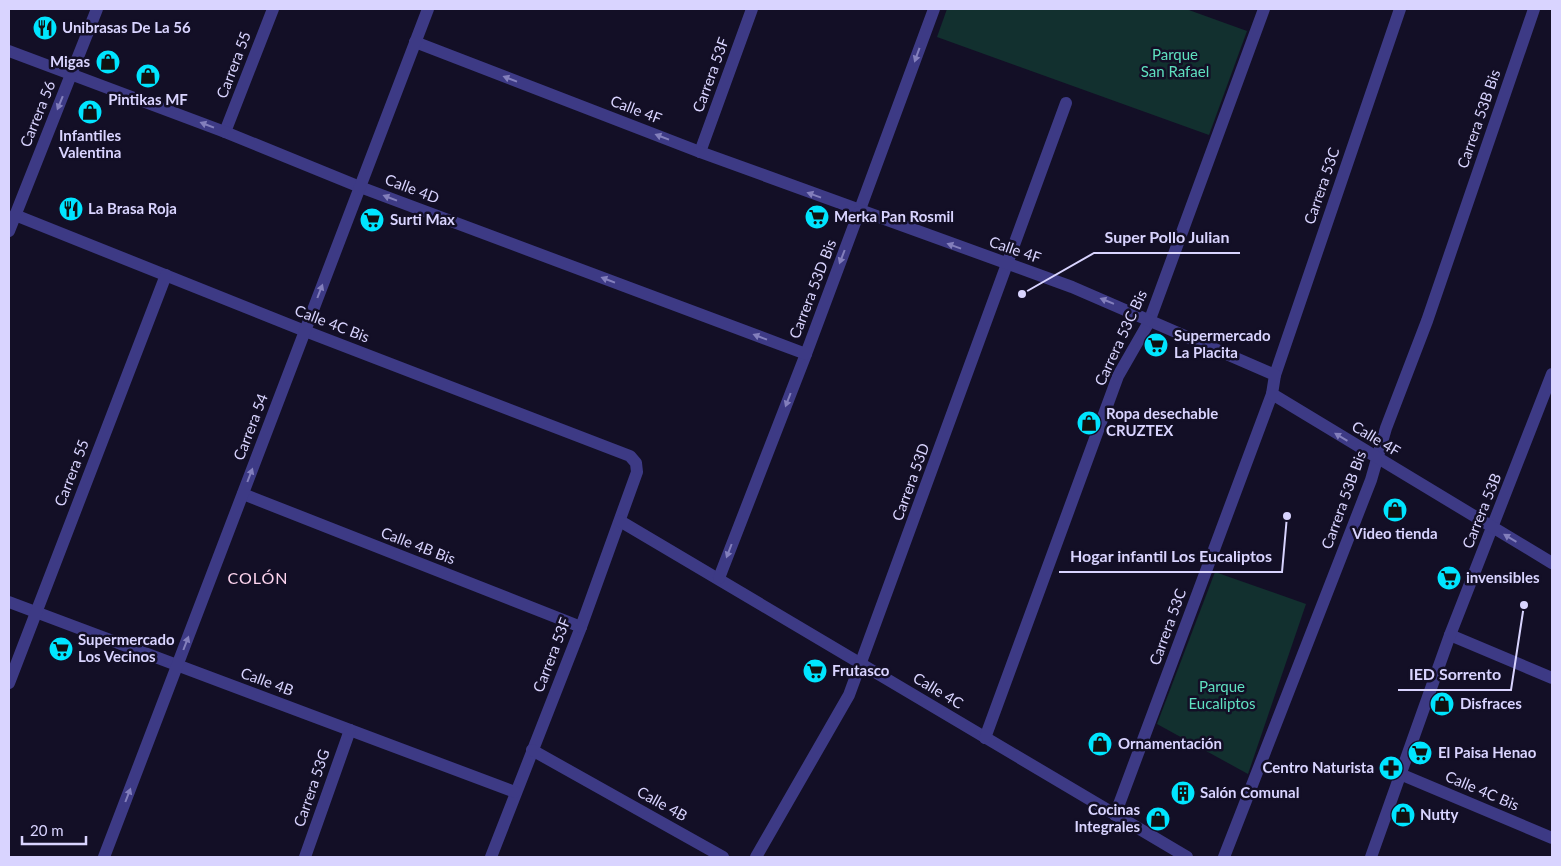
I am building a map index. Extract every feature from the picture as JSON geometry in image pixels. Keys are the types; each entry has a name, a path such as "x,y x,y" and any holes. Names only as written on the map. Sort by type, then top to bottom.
{"street":[{"name":"Carrera 56","path":"9,231 97,9"},
{"name":"Carrera 55","path":"225,132 273,9"},
{"name":"Carrera 54","path":"104,857 428,9"},
{"name":"Carrera 53D Bis","path":"719,578 806,354 934,9"},
{"name":"Carrera 53C Bis","path":"985,738 1118,376 1149,322 1264,9"},
{"name":"Carrera 53C","path":"1275,375 1400,9"},
{"name":"Carrera 53B Bis","path":"1224,857 1377,458 1386,428 1427,320 1534,9"},
{"name":"Carrera 53F","path":"700,152 748,10"},
{"name":"Calle 4F","path":"415,42 859,212 1114,303 1149,322 1275,375"},
{"name":"Calle 4D","path":"9,51 225,132 360,187 806,354"},
{"name":"Carrera 53D","path":"756,857 849,695 862,664 1066,103"},
{"name":"Calle 4C Bis","path":"15,215 305,331 630,456 636,463"},
{"name":"Carrera 55","path":"9,683 166,275"},
{"name":"Carrera 53B","path":"1371,857 1450,635 1552,374"},
{"path":"1272,394 1275,375"},
{"name":"Calle 4F","path":"1272,394 1552,563"},
{"name":"Carrera 53C","path":"1115,815 1272,394"},
{"name":"Carrera 53F","path":"491,857 581,627 637,472 636,463"},
{"name":"Calle 4B Bis","path":"243,494 581,627"},
{"name":"Calle 4C","path":"620,521 1188,857"},
{"name":"Calle 4B","path":"9,602 515,792"},
{"path":"1450,635 1552,678"},
{"name":"Carrera 53G","path":"305,857 350,730"},
{"name":"Calle 4B","path":"532,750 723,857"},
{"name":"Calle 4C Bis","path":"1400,774 1552,838"}],"green space":[{"name":"Parque San Rafael","path":"947,9 1186,9 1247,31 1209,135 937,37"},
{"name":"Parque Eucaliptos","path":"1215,572 1306,604 1248,774 1157,724"}],"place":[{"name":"Unibrasas De La 56","path":"45,28"},
{"name":"Migas","path":"108,62"},
{"name":"Pintikas MF","path":"148,76"},
{"name":"Infantiles Valentina","path":"90,112"},
{"name":"La Brasa Roja","path":"71,209"},
{"name":"Merka Pan Rosmil","path":"817,217"},
{"name":"Surti Max","path":"372,220"},
{"name":"Super Pollo Julian","path":"1022,294"},
{"name":"Supermercado La Placita","path":"1156,345"},
{"name":"Ropa desechable CRUZTEX","path":"1089,423"},
{"name":"Video tienda","path":"1395,510"},
{"name":"Hogar infantil Los Eucaliptos","path":"1287,516"},
{"name":"invensibles","path":"1449,578"},
{"name":"IED Sorrento","path":"1524,605"},
{"name":"Supermercado Los Vecinos","path":"61,649"},
{"name":"Frutasco","path":"815,671"},
{"name":"Disfraces","path":"1442,704"},
{"name":"Ornamentación","path":"1100,744"},
{"name":"El Paisa Henao","path":"1420,753"},
{"name":"Centro Naturista","path":"1391,768"},
{"name":"Salón Comunal","path":"1183,793"},
{"name":"Nutty","path":"1403,815"},
{"name":"Cocinas Integrales","path":"1158,819"}],"district":[{"name":"COLÓN","path":"258,578"}]}
